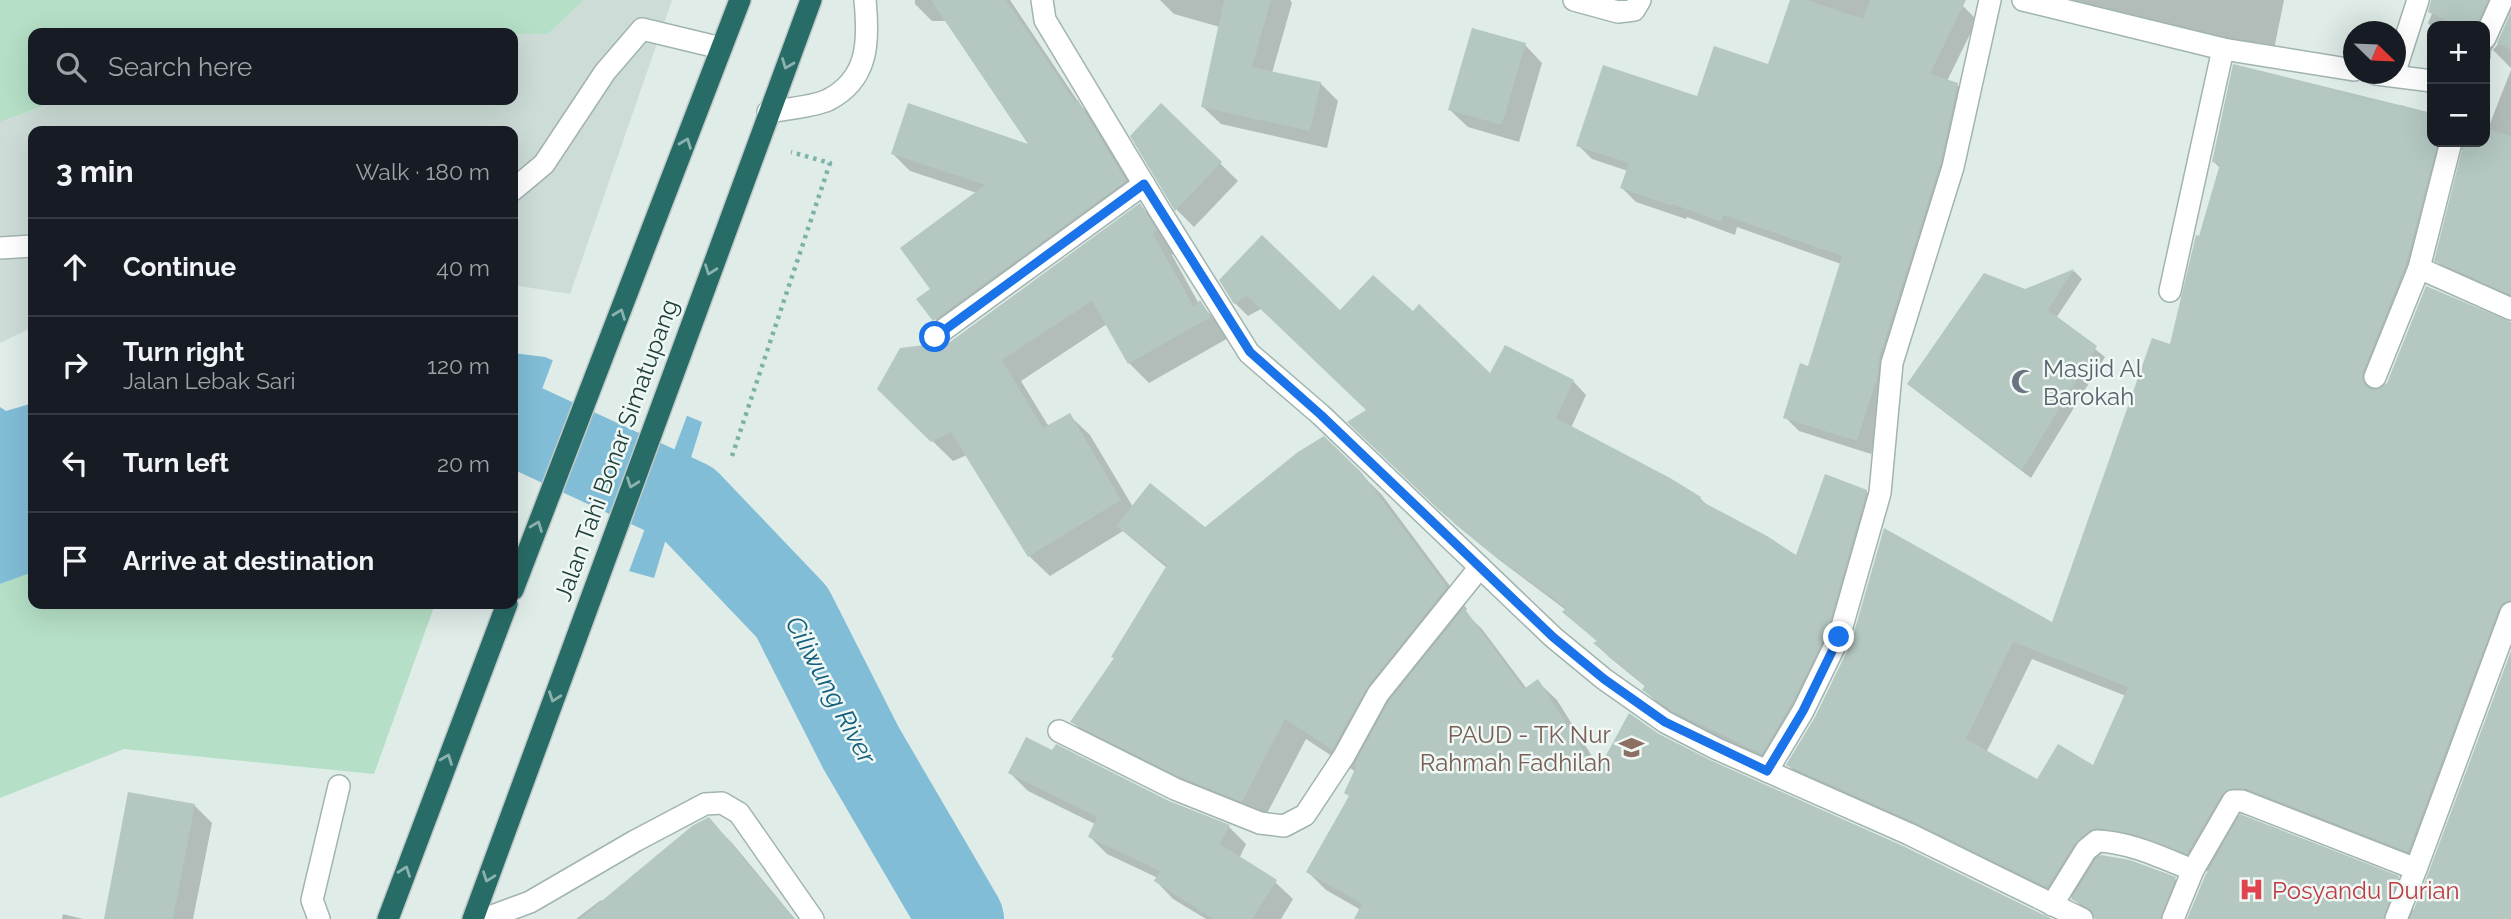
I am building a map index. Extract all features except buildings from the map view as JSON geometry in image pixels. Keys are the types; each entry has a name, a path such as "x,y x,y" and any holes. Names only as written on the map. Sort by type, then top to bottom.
{"highway":[{"name":"Jalan Tahi Bonar Simatupang","path":"518,577 740,0"},
{"name":"Jalan Tahi Bonar Simatupang","path":"473,919 811,0"},
{"path":"388,919 422,822 505,609"}],"street":[{"path":"768,112 827,101 851,83 866,57 868,24 865,0"},
{"path":"1042,0 1045,20 1250,352 1321,415 1553,637 1604,679 1665,722 1909,834 2082,919"},
{"path":"1574,0 1618,12 1634,10 1640,0"},
{"path":"1767,771 1803,711 1839,637 1880,493 1892,363 1953,167 1990,0"},
{"path":"2023,0 2223,49 2343,68"},
{"path":"2406,31 2418,0"},
{"path":"2490,27 2502,0"},
{"path":"518,186 544,164 605,72 642,29 721,48"},
{"path":"2170,291 2223,49"},
{"path":"2406,76 2427,80"},
{"path":"2375,377 2419,268 2450,147"},
{"path":"935,337 1144,184"},
{"path":"0,247 28,246"},
{"path":"2419,268 2511,309"},
{"path":"1059,731 1175,789 1260,823 1284,826 1305,815 1344,756 1378,694 1480,567"},
{"path":"2396,919 2511,613"},
{"path":"319,919 312,900 339,786"},
{"path":"2173,919 2193,870 2234,801 2242,801 2416,869"},
{"path":"484,919 530,902 705,804 722,803 740,813 813,919"},
{"path":"2052,905 2086,850 2097,841 2112,841 2129,846 2193,870"}],"path":[{"path":"733,456 830,163 757,142"}],"shaded area":[{"path":"584,0 672,0 570,294 518,286 518,126 28,126 28,329 0,343 0,122 46,105 518,105 518,34 548,34"}],"green space":[{"path":"0,0 584,0 548,34 518,34 518,28 28,28 28,105 46,105 0,122"},
{"path":"28,574 28,609 433,609 374,774 124,749 0,798 0,584"}],"water":[{"path":"518,354 545,357 702,422 654,578 518,540"},
{"path":"28,404 28,574 0,584 0,407 6,411"}],"pier":[{"path":"554,357 688,413 628,574 518,543 518,454"}],"waterway":[{"name":"Ciliwung River","path":"518,424 688,503 792,612 861,748 961,919"}],"place":[{"name":"Masjid Al Barokah","path":"2023,382"},
{"name":"PAUD - TK Nur Rahmah Fadhilah","path":"1631,748"},
{"name":"Posyandu Durian","path":"2252,890"}],"route":[{"path":"935,337 1144,184 1250,352 1321,415 1553,637 1604,679 1665,722 1767,771 1803,711 1839,637"}]}
